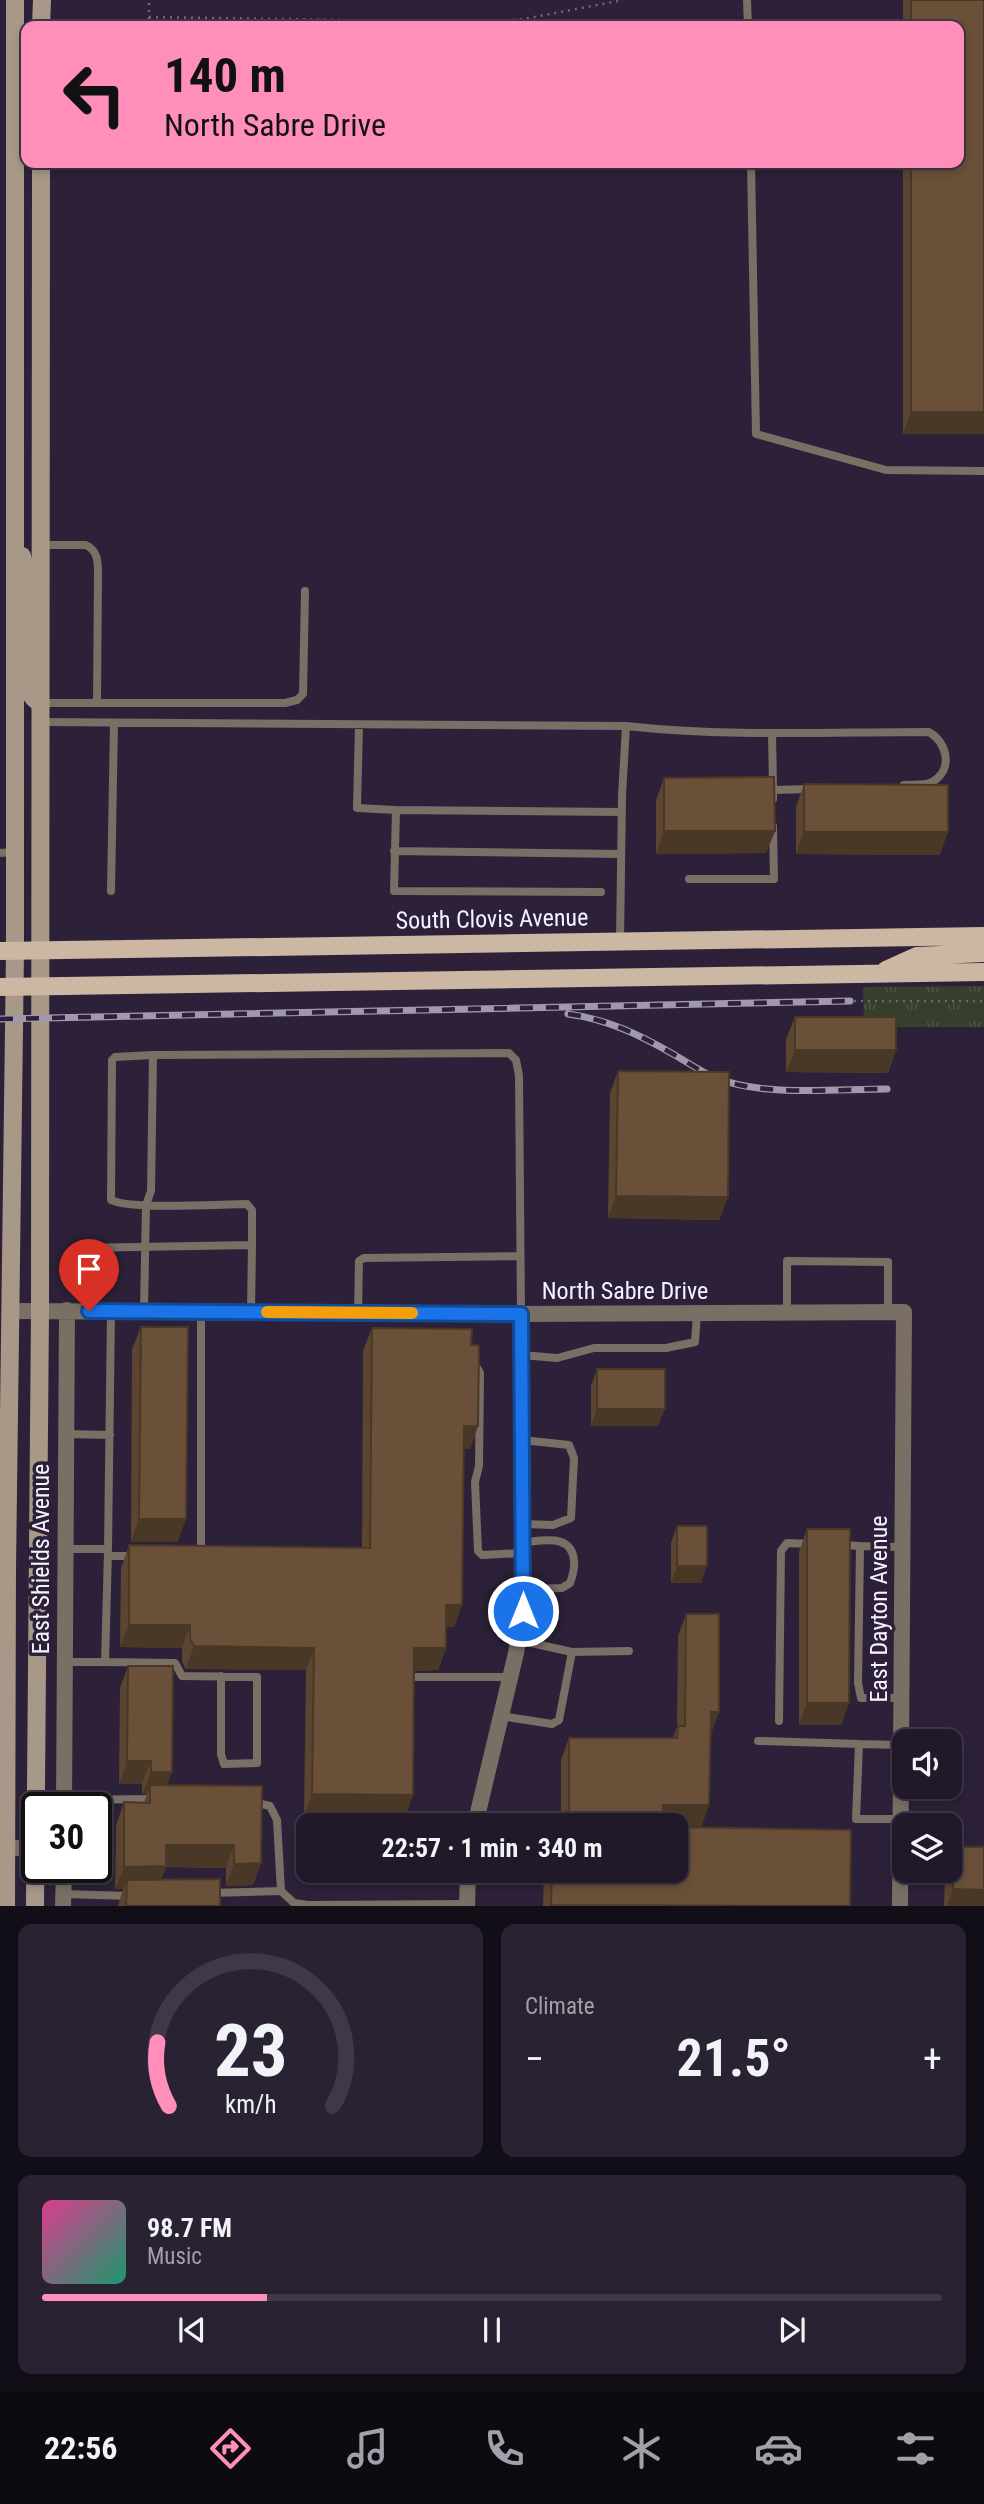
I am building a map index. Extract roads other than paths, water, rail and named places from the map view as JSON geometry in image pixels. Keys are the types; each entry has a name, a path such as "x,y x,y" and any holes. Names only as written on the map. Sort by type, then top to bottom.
{"main road":[{"name":"East Shields Avenue","path":"6,1906 3,1848 4,1410 11,1311 6,1121 7,853 21,67 16,0"},
{"path":"41,21 42,0"},
{"name":"East Shields Avenue","path":"36,1792 40,1311 41,168"},
{"path":"14,519 27,581 28,691 40,704"},
{"name":"South Clovis Avenue","path":"8,951 984,936"},
{"path":"880,973 917,956 984,953"},
{"path":"7,987 984,972"},
{"name":"East Shields Avenue","path":"35,1883 35,1906"}],"street":[{"name":"East Shields Avenue","path":"64,1792 67,1310"},
{"name":"North Sabre Drive","path":"11,1311 358,1313 464,1320 521,1314 896,1312"},
{"name":"East Dayton Avenue","path":"896,1312 902,1547 901,1729"},
{"path":"478,1813 523,1611 521,1314"},
{"path":"3,1848 21,1848"},
{"path":"467,1905 468,1883"},
{"name":"East Dayton Avenue","path":"900,1883 900,1906"}],"lane":[{"path":"747,0 748,21"},
{"path":"751,168 756,434 886,470 984,471"},
{"path":"41,545 86,545 96,555 97,704"},
{"path":"40,704 285,704 297,700 303,694 305,592"},
{"path":"40,722 626,726 660,730 772,733 929,732 937,736 943,744 946,760 944,769 936,780 927,784 889,785"},
{"path":"111,891 114,723"},
{"path":"359,725 357,808 622,812"},
{"path":"620,942 626,726"},
{"path":"772,733 773,803"},
{"path":"773,790 824,788"},
{"path":"396,810 394,891 601,892"},
{"path":"690,879 774,880 773,816"},
{"path":"394,850 621,854"},
{"path":"251,1312 252,1210 247,1204 146,1205 117,1203 111,1200 112,1060 115,1057 509,1053 516,1060 519,1076 521,1314"},
{"path":"144,1311 146,1205 151,1191 153,1055"},
{"path":"80,1248 252,1245"},
{"path":"358,1313 359,1261 364,1258 520,1256"},
{"path":"787,1313 787,1261 888,1262 896,1312"},
{"path":"106,1662 111,1311"},
{"path":"194,1557 199,1555 201,1548 201,1311"},
{"path":"522,1355 557,1358 594,1348 666,1348 695,1342 697,1313"},
{"path":"470,1351 480,1373 479,1465 475,1482 478,1551 482,1555 561,1541 572,1549 574,1566 570,1583 562,1588 523,1589"},
{"path":"66,1434 110,1435"},
{"path":"522,1440 569,1445 574,1458 571,1518 553,1525 522,1524"},
{"path":"779,1721 781,1551 787,1543 824,1545"},
{"path":"836,1545 902,1547"},
{"path":"860,1546 858,1683 861,1698 901,1698"},
{"path":"65,1549 142,1556"},
{"path":"518,1640 572,1652 629,1651"},
{"path":"501,1716 552,1724 559,1720 572,1652"},
{"path":"65,1662 174,1663 182,1676 221,1676 257,1677 257,1763 224,1763 221,1754 221,1676"},
{"path":"417,1677 510,1677"},
{"path":"758,1741 892,1745"},
{"path":"859,1744 856,1819 892,1819"},
{"path":"112,1802 165,1800"},
{"path":"245,1802 270,1806 277,1820 282,1891 294,1903 467,1905"},
{"path":"199,1894 282,1891"},
{"path":"63,1900 143,1895"}],"railway":[{"path":"0,1019 850,1001"},
{"path":"568,1014 596,1020 636,1034 710,1076 735,1084 800,1091 887,1089"}]}
